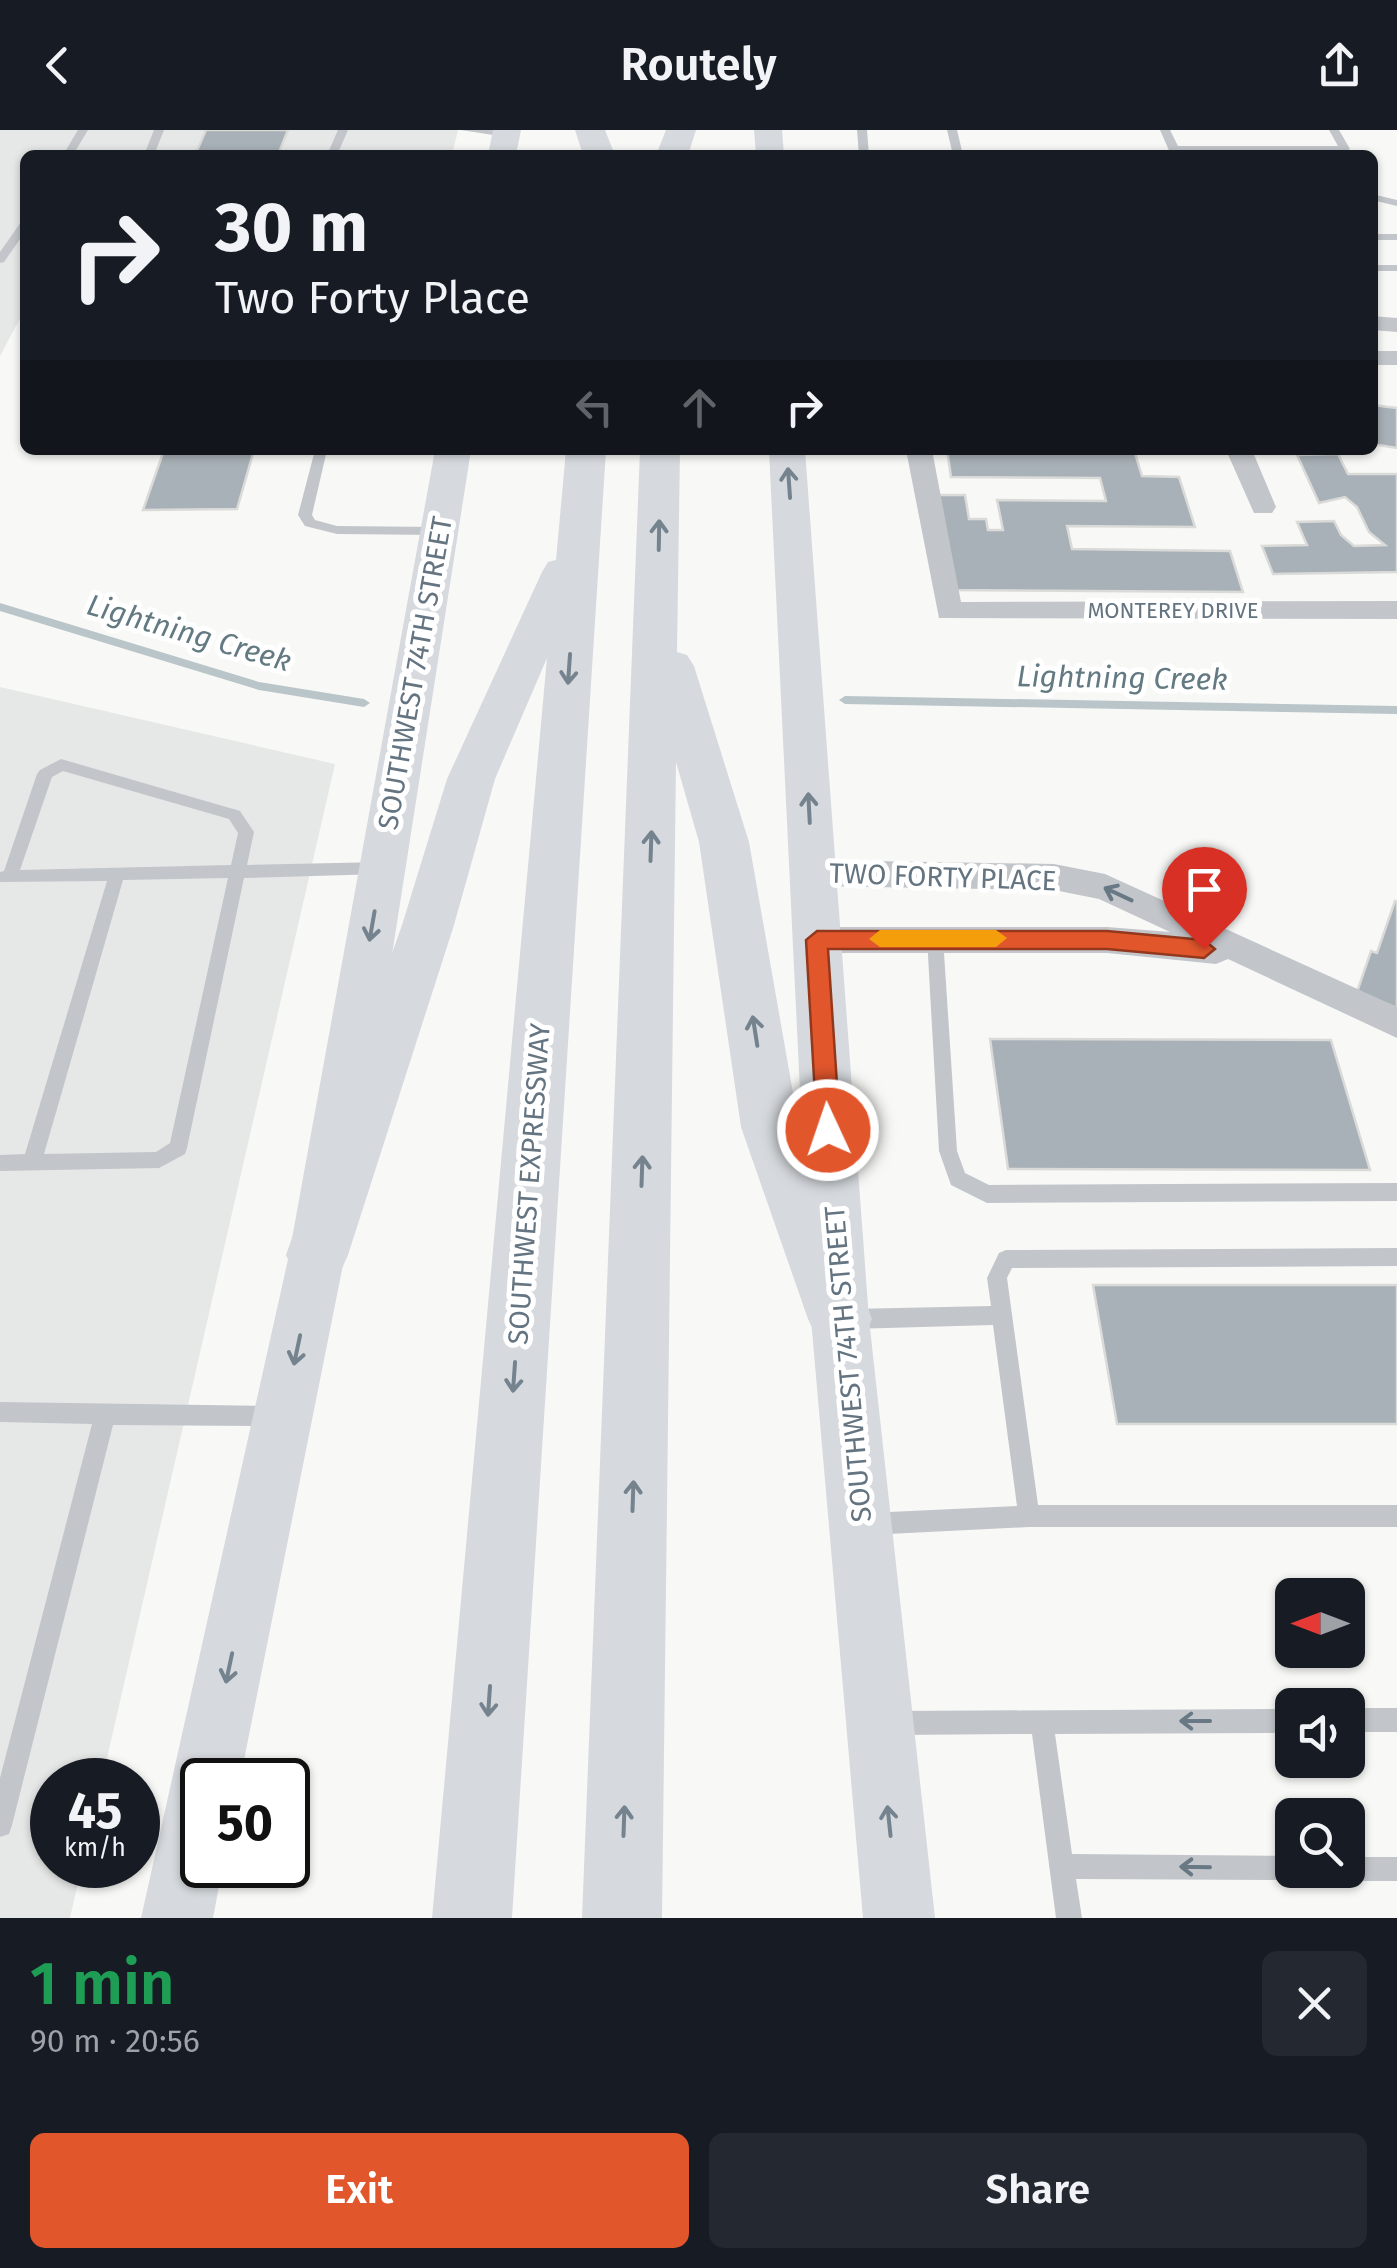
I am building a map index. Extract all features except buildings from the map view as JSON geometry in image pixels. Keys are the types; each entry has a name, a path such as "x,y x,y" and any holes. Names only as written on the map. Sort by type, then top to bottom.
{"highway":[{"name":"SOUTHWEST EXPRESSWAY","path":"472,1918 586,455"},
{"path":"622,1918 660,455"},
{"path":"316,1255 428,926 471,779 579,537"},
{"path":"657,620 724,842 770,1127 840,1319"}],"main road":[{"name":"SOUTHWEST 74TH STREET","path":"211,1758 316,1255 452,455"},
{"name":"SOUTHWEST 74TH STREET","path":"787,455 840,1319 899,1918"},
{"path":"176,1918 182,1888"}],"street":[{"name":"MONTEREY DRIVE","path":"920,455 949,611 1397,610"},
{"path":"1242,455 1263,507"},
{"name":"TWO FORTY PLACE","path":"813,873 1054,878 1104,887 1397,1023"},
{"name":"TWO FORTY PLACE","path":"817,940 1107,940 1237,952"}],"lane":[{"path":"466,130 505,140"},
{"path":"0,260 20,235"},
{"path":"320,455 305,515 310,524 337,530 439,531"},
{"path":"0,1162 160,1160 178,1148 238,871 246,832 234,815 61,765 45,774 5,877 238,871 382,868"},
{"path":"32,1162 117,874"},
{"path":"935,938 948,1151 958,1179 987,1194 1397,1192"},
{"path":"1030,1516 997,1278 1006,1259 1397,1257"},
{"path":"840,1319 1002,1315"},
{"path":"0,1412 283,1416"},
{"path":"0,1825 104,1414"},
{"path":"862,1524 1030,1516 1397,1516"},
{"path":"1365,1720 1397,1720"},
{"path":"878,1724 1275,1721"},
{"path":"1042,1722 1068,1918"},
{"path":"1062,1866 1275,1868"},
{"path":"1365,1868 1397,1869"}],"shaded area":[{"path":"0,130 458,130 453,150 20,150 20,318 0,356"},
{"path":"0,687 335,764 107,1758 30,1758 30,1888 77,1888 70,1918 0,1918"}],"waterway":[{"name":"Lightning Creek","path":"0,607 259,686 364,703"},
{"name":"Lightning Creek","path":"845,700 1397,710"}],"slow traffic":[{"path":"880,939 996,938"}],"route":[{"path":"828,1130 817,940 1107,940 1204,949"}]}
